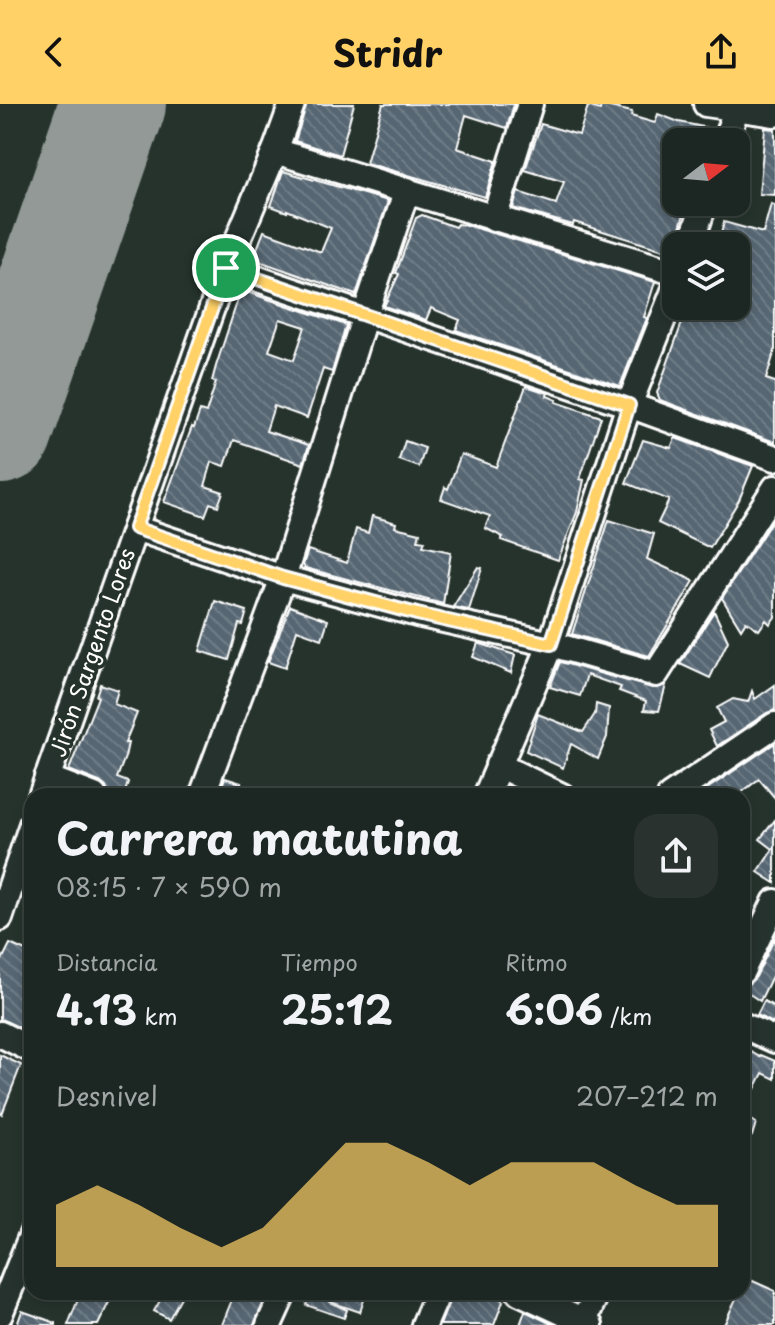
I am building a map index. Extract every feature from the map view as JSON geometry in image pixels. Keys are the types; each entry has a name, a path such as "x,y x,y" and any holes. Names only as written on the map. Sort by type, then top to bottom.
{"street":[{"name":"Jirón Sargento Lores","path":"44,787 226,268 292,104"},
{"path":"494,219 530,104"},
{"path":"706,104 775,114"},
{"path":"730,128 737,107"},
{"path":"275,151 662,269"},
{"path":"205,788 283,578 407,190"},
{"path":"226,268 775,458"},
{"path":"489,788 551,644 629,405 663,320"},
{"path":"135,528 283,578 417,614 551,644 656,674 775,488"},
{"path":"682,788 775,725"},
{"path":"498,765 545,788"},
{"path":"0,918 24,848"},
{"path":"750,954 775,902"},
{"path":"750,1029 775,1040"},
{"path":"0,1034 24,1046"},
{"path":"0,1314 24,1254"},
{"path":"269,1325 280,1300"},
{"path":"424,1325 435,1300"},
{"path":"536,1300 585,1324 594,1300"}],"building":[{"path":"307,104 354,104 340,155 295,141"},
{"path":"383,104 514,104 507,128 466,115 457,148 496,161 485,197 366,163"},
{"path":"601,105 632,112 631,116 655,123 658,114 708,128 662,128 662,216 683,216 679,232 662,232 662,250 574,222 573,225 513,208 518,192 556,204 564,182 525,170 541,124 579,135 588,106 600,110"},
{"path":"765,128 775,129 775,195 759,194"},
{"path":"283,171 388,201 356,295 253,259 264,231 321,252 331,228 271,206"},
{"path":"771,204 775,205 775,350 766,379 775,382 775,442 660,400 657,393 683,320 750,320 750,232 722,232 724,222 763,233"},
{"path":"422,215 455,227 457,224 466,225 655,282 644,317 647,318 620,386 456,330 460,320 431,308 426,320 384,306 399,274 396,273 416,218"},
{"path":"241,290 346,325 332,372 323,369 307,418 274,406 266,431 309,445 303,464 234,440 225,466 212,462 205,486 223,492 218,506 210,503 205,516 164,502 192,427 200,411 206,413 216,382 212,381","holes":["280,319 305,327 294,360 269,351"]},
{"path":"526,386 548,393 547,396 556,402 601,417 580,479 584,480 577,512 558,560 501,540 503,537 485,528 490,516 441,499 461,454 496,467"},
{"path":"675,438 753,466 739,500 710,548 658,523 669,500 626,483 643,440 671,448"},
{"path":"405,441 425,448 419,467 399,460"},
{"path":"372,516 396,523 395,527 420,533 418,540 425,541 423,546 451,552 443,604 305,568 303,565 308,550 347,563 356,529 368,533"},
{"path":"775,516 775,617 770,624 766,620 759,630 746,621 741,629 722,598"},
{"path":"609,520 654,534 647,559 694,581 649,656 572,634"},
{"path":"478,567 482,568 469,610 453,607"},
{"path":"215,601 247,611 243,625 239,624 229,660 200,651"},
{"path":"290,606 328,620 322,639 297,630 285,668 268,662"},
{"path":"714,611 728,641 710,678 680,664"},
{"path":"478,643 515,655 511,673 473,657"},
{"path":"560,662 652,688 666,685 659,711 644,710 646,701 619,691 621,687 587,675 580,696 550,687"},
{"path":"100,684 118,690 114,704 137,713 125,743 128,743 125,757 117,778 128,782 126,788 106,788 100,782 69,770"},
{"path":"775,685 775,710 717,746 709,730 724,722 717,708 733,699 748,702 752,691 755,699"},
{"path":"596,704 609,708 607,737 598,759 571,744 563,768 526,751 538,714 583,732 595,714"},
{"path":"775,743 775,798 759,779 747,788 708,788"},
{"path":"225,778 241,783 239,788 221,788"},
{"path":"775,820 775,883 758,872 773,849 760,839"},
{"path":"775,937 775,970 760,1001 750,994 750,982 756,977"},
{"path":"10,944 24,950 24,1029 0,1019 0,964"},
{"path":"764,1001 775,1007 775,1024 757,1015"},
{"path":"750,1051 775,1061 775,1079 763,1073 750,1098"},
{"path":"0,1055 21,1065 2,1114 0,1113"},
{"path":"750,1119 756,1123 752,1136 750,1135"},
{"path":"750,1280 775,1291 775,1325 724,1325 735,1300 750,1300"},
{"path":"78,1300 110,1300 98,1325 68,1325"},
{"path":"160,1300 179,1300 169,1319 154,1311"},
{"path":"232,1300 265,1300 254,1325 222,1325"},
{"path":"308,1300 364,1300 360,1312 328,1301 347,1310 344,1318 306,1305"},
{"path":"450,1300 503,1301 494,1325 440,1325"},
{"path":"22,1311 56,1323 56,1325 17,1325"},
{"path":"525,1311 554,1325 520,1325"}],"taxiway":[{"path":"0,338 29,349"}],"runway":[{"path":"0,431 113,104"}],"route":[{"path":"226,268 629,405 551,644 417,614 283,578 135,528 226,268"}]}
